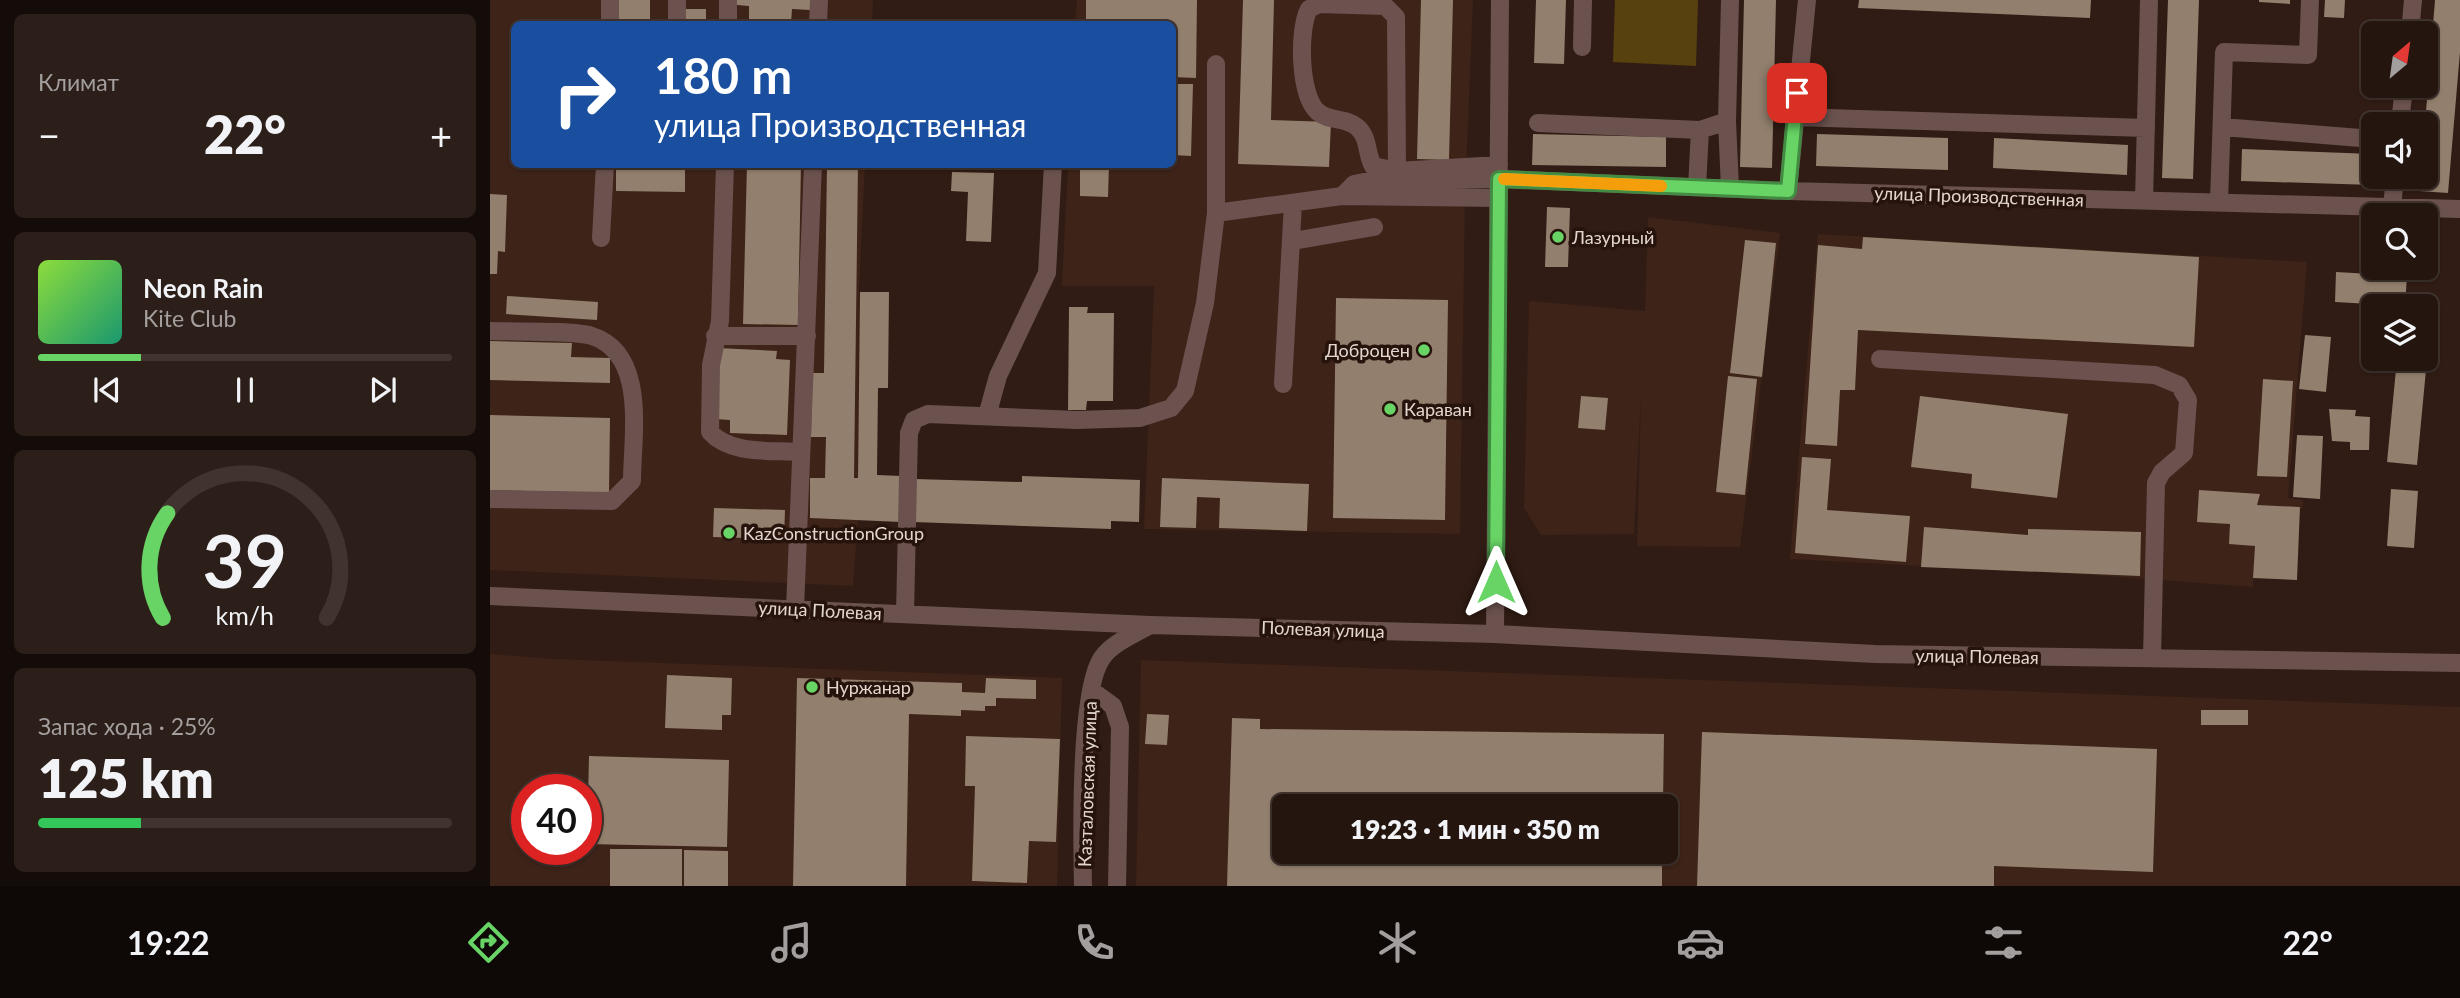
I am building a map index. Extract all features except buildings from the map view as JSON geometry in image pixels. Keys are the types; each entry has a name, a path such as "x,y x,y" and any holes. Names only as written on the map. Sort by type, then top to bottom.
{"street":[{"path":"610,0 610,21"},
{"path":"677,0 677,21"},
{"path":"728,0 728,21"},
{"path":"818,21 819,0"},
{"path":"1496,634 1500,0"},
{"path":"1582,47 1583,0"},
{"path":"1730,0 1727,121 1730,188"},
{"path":"1788,191 1807,0"},
{"path":"2144,200 2149,0"},
{"path":"2219,202 2224,52 2308,55 2310,0"},
{"path":"2411,21 2413,0"},
{"path":"1397,171 1396,17 1385,6 1319,4 1310,9 1304,28 1304,87 1311,106 1329,118 1345,119 1358,128 1364,136 1373,166 1397,171 1499,172"},
{"path":"905,614 909,433 914,419 929,414 1140,418 1171,408 1185,391 1205,303 1216,213 1216,64"},
{"path":"1795,117 2146,128"},
{"path":"1538,123 1700,130 1727,121"},
{"path":"2222,127 2361,138"},
{"path":"1697,187 1700,130"},
{"path":"601,239 606,168"},
{"path":"725,168 720,321 710,365 710,432 720,442 736,448 800,452"},
{"path":"795,609 814,168"},
{"path":"987,416 998,376 1047,273 1053,168"},
{"path":"1342,196 1354,184 1364,182 1499,172"},
{"name":"улица Производственная","path":"1499,172 1788,191 2361,206"},
{"path":"1216,213 1342,196 1499,198"},
{"path":"1283,384 1293,203"},
{"name":"улица Производственная","path":"2438,208 2460,209"},
{"path":"1293,241 1374,227"},
{"path":"490,331 591,335 611,346 633,387 632,481 623,493 612,501 490,499"},
{"path":"715,337 807,336"},
{"path":"1880,359 2155,375 2179,385 2188,400 2184,453 2162,472 2156,484 2152,659"},
{"name":"улица Полевая","path":"490,596 1150,625"},
{"name":"Полевая улица","path":"1150,625 1496,634"},
{"name":"Казталовская улица","path":"1083,886 1086,740 1091,690 1102,658 1150,625"},
{"name":"улица Полевая","path":"1496,634 1875,654 2460,663"},
{"path":"1091,690 1113,706 1120,727 1117,886"}],"shaded area":[{"path":"490,0 873,0 872,21 511,21 511,168 865,168 859,288 858,518 853,586 490,570"},
{"path":"1077,0 1473,0 1465,197 1460,534 1144,529 1154,286 1062,286 1068,168 1176,168 1176,21 1075,21"},
{"path":"1615,0 1698,0 1696,66 1613,62"},
{"path":"1648,217 1780,233 1740,547 1637,546 1641,397 1634,534 1541,535 1524,508 1529,301 1645,311"},
{"path":"1818,234 2307,262 2288,498 2303,500 2302,509 2257,505 2253,587 2093,575 1790,559"},
{"name":"Нуржанар","path":"490,654 555,659 1062,678 1057,886 490,886"},
{"path":"1141,660 2460,707 2460,886 1136,886"}],"slow traffic":[{"path":"1504,179 1661,186"}],"place":[{"name":"Лазурный","path":"1558,237"},
{"name":"Доброцен","path":"1424,350"},
{"name":"Караван","path":"1390,409"},
{"name":"KazConstructionGroup","path":"729,533"},
{"name":"Нуржанар","path":"812,687"}],"route":[{"path":"1496,582 1499,179 1788,191 1797,93"}]}
